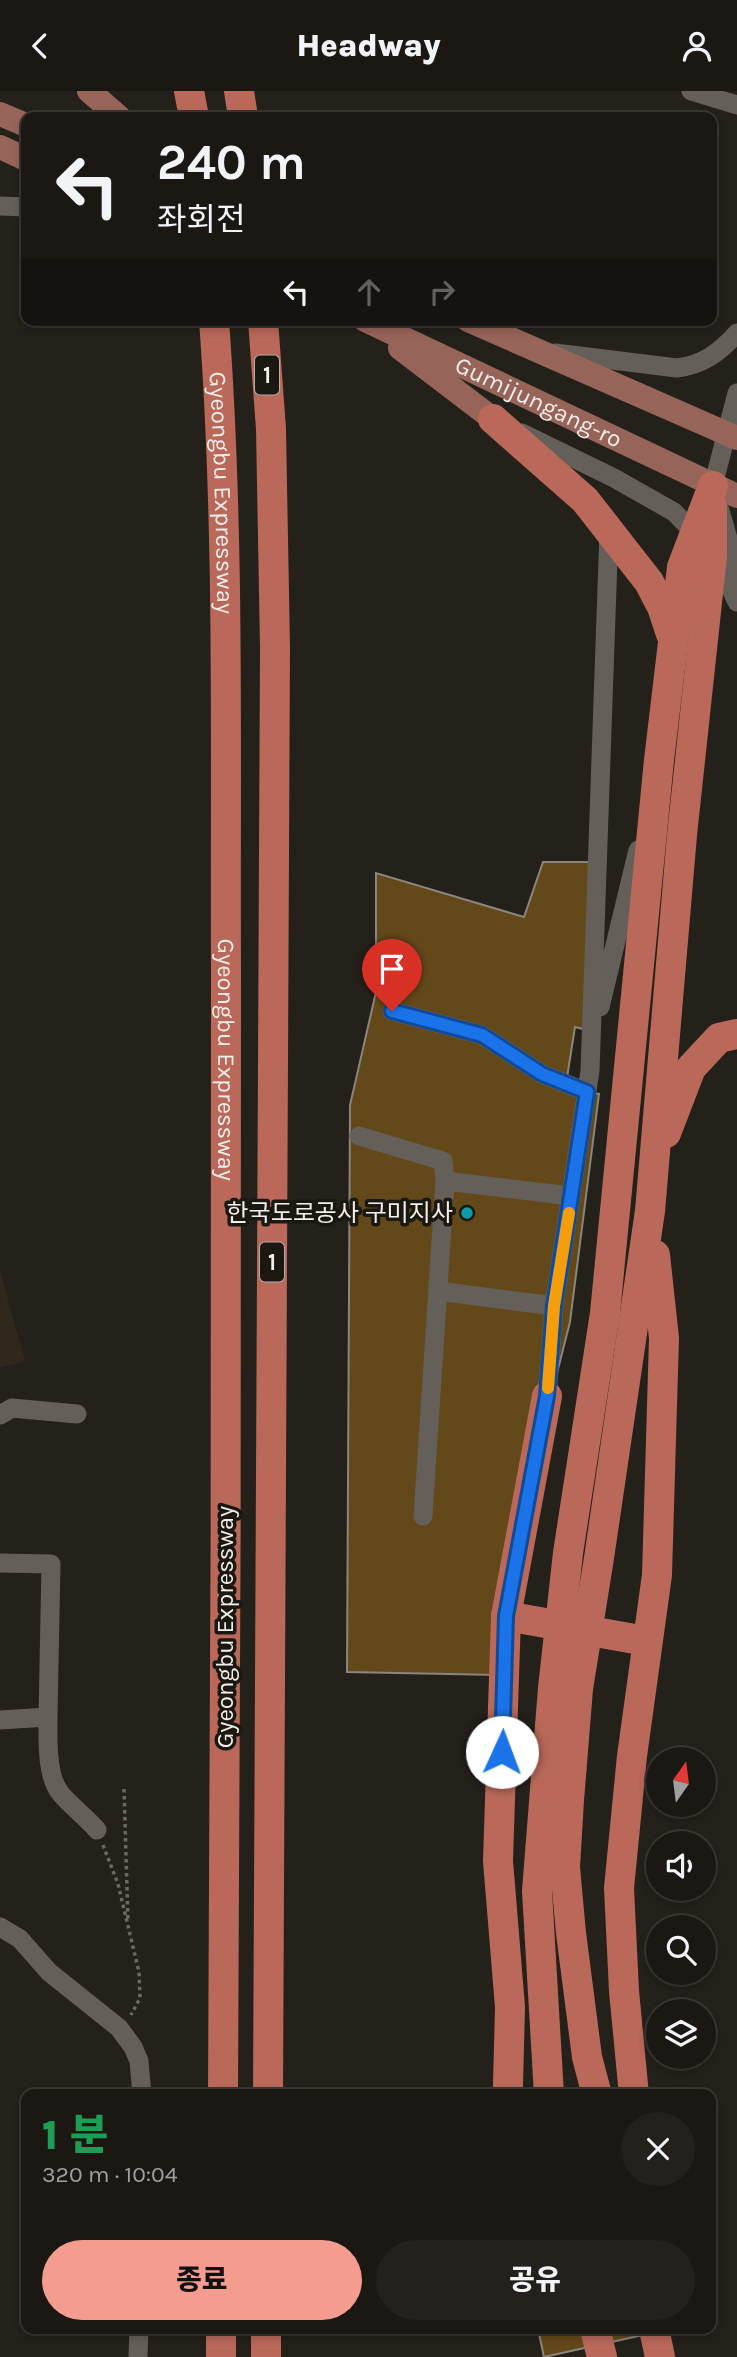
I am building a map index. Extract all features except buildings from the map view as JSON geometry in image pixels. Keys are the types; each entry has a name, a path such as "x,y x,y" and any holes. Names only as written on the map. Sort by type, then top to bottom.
{"highway":[{"path":"189,91 193,112"},
{"path":"239,91 242,112"},
{"name":"Gyeongbu Expressway","path":"214,326 226,567 227,1312 223,2089"},
{"name":"Gyeongbu Expressway","path":"263,326 271,429 275,648 268,2089"},
{"path":"493,419 585,501 649,582 662,607 673,642"},
{"path":"549,2089 537,1891 565,1688 599,1557 650,1211 681,835 714,553 725,491"},
{"path":"595,2089 587,2057 570,1933 565,1867 568,1553 606,1313 659,760 682,567 714,553"},
{"path":"654,1162 691,1068 719,1038 737,1034"},
{"path":"633,2089 624,1991 619,1888 632,1756 657,1575 664,1338 650,1211"},
{"path":"508,2085 509,2007 498,1861 506,1616 547,1396"},
{"path":"506,1616 646,1641"},
{"path":"221,2334 221,2357"},
{"path":"266,2334 266,2357"},
{"path":"596,2334 602,2357"},
{"path":"655,2334 660,2357"}],"main road":[{"path":"89,91 113,112"},
{"path":"0,114 21,123"},
{"path":"0,147 21,157"},
{"path":"372,326 493,419"},
{"name":"Gumijungang-ro","path":"377,326 725,491"},
{"name":"Gumijungang-ro","path":"481,326 732,436"}],"street":[{"path":"691,91 737,105"},
{"path":"0,206 21,207"},
{"path":"537,351 677,368 689,367 723,349 737,333"},
{"path":"714,553 737,393"},
{"path":"493,419 614,478 674,512 714,553 737,602"},
{"path":"547,1396 554,1306 590,1071 609,531"},
{"path":"591,1042 659,760"},
{"path":"392,1011 482,1035 542,1074 587,1092"},
{"path":"359,1136 443,1161 445,1181 423,1516"},
{"path":"445,1181 571,1196"},
{"path":"438,1291 554,1306"},
{"path":"0,1415 12,1408 77,1414"},
{"path":"0,1563 51,1564 48,1757 59,1792 97,1830"},
{"path":"0,1720 48,1717"},
{"path":"0,1927 20,1939 49,1972 119,2028 133,2047 139,2061 141,2089"},
{"path":"138,2357 139,2334"}],"path":[{"path":"124,1789 129,1934"},
{"path":"97,1830 118,1884 139,1972 139,1998 131,2015 119,2028"}],"shaded area":[{"path":"0,1271 25,1361 0,1368"}],"slow traffic":[{"path":"548,1388 554,1306 569,1213"}],"place":[{"name":"한국도로공사 구미지사","path":"467,1213"}],"route":[{"path":"392,1011 482,1035 542,1074 587,1092 554,1306 547,1396 506,1616 502,1752"}]}
